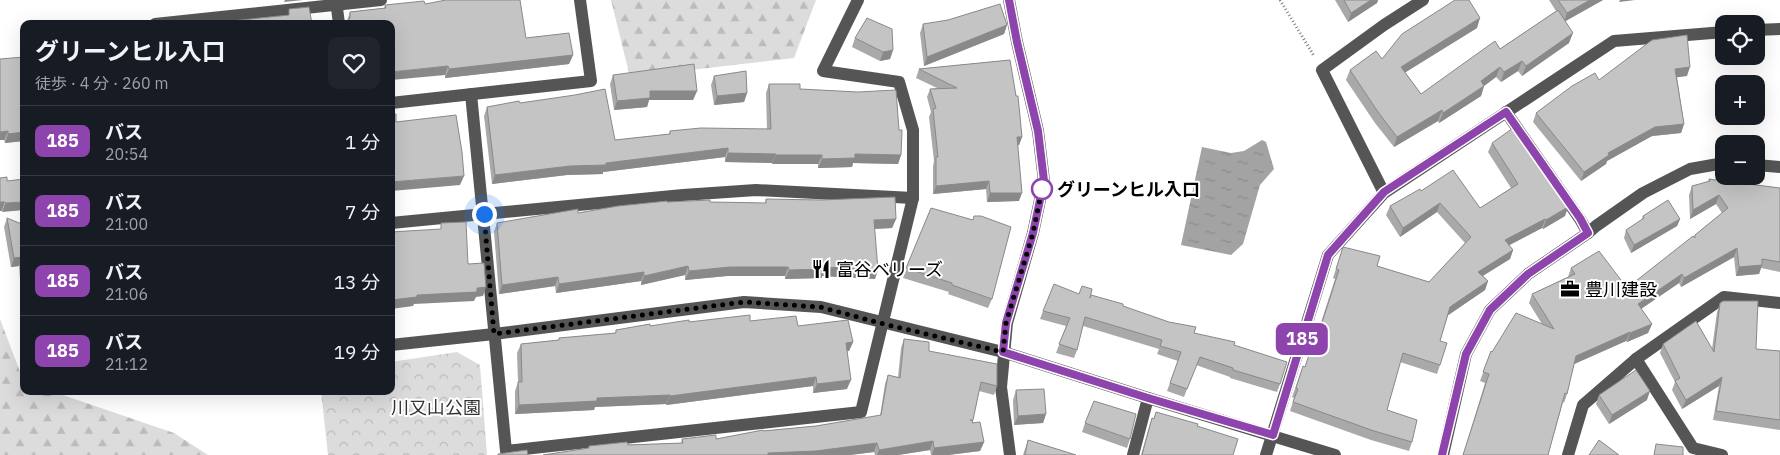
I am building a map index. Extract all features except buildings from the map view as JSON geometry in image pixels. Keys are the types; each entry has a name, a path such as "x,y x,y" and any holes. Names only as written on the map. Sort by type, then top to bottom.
{"street":[{"path":"188,20 336,2 381,0"},
{"path":"395,102 591,81 580,0"},
{"path":"471,94 506,451 861,412 884,324 913,198 913,130 899,82 823,71 858,0"},
{"path":"1009,0 1038,131 1044,181 1033,233 1006,323 1001,388 1010,443 1010,455"},
{"path":"1384,192 1322,70 1384,25 1423,0"},
{"path":"336,2 338,20"},
{"path":"1765,30 1780,29"},
{"path":"1266,455 1328,255 1384,192 1614,41 1715,33"},
{"path":"1506,112 1580,218 1588,233"},
{"path":"1442,455 1466,354 1490,310 1528,274 1643,194 1690,169 1715,165"},
{"path":"1765,166 1780,167"},
{"path":"395,223 683,195 756,190 913,198"},
{"path":"1568,455 1584,405 1636,359 1724,297 1780,303"},
{"path":"395,345 744,302 820,307 1003,352 1335,455"},
{"path":"1636,359 1693,448 1722,455"},
{"path":"1133,455 1148,398"}],"path":[{"path":"1280,0 1322,70"}],"green space":[{"path":"611,0 816,0 794,58 630,77"},
{"path":"0,319 20,372 20,395 63,395 174,433 208,455 0,455"},
{"name":"川又山公園","path":"457,352 480,365 487,455 328,455 321,395 395,395 395,361"}],"water":[{"path":"1262,140 1266,142 1274,169 1260,185 1243,244 1231,255 1181,245 1202,147 1231,153 1244,151"}],"bus line":[{"name":"185","path":"1009,0 1038,131 1044,181 1033,233 1006,323 1003,352 1273,435 1328,255 1384,192 1506,112 1580,218 1588,233 1528,274 1490,310 1466,354 1442,455"}],"place":[{"name":"グリーンヒル入口","path":"1042,189"},
{"name":"富谷ベリーズ","path":"821,269"},
{"name":"豊川建設","path":"1570,289"}],"route":[{"path":"484,214 494,334 744,302 820,307 1003,352 1006,323 1033,233 1042,189"}]}
